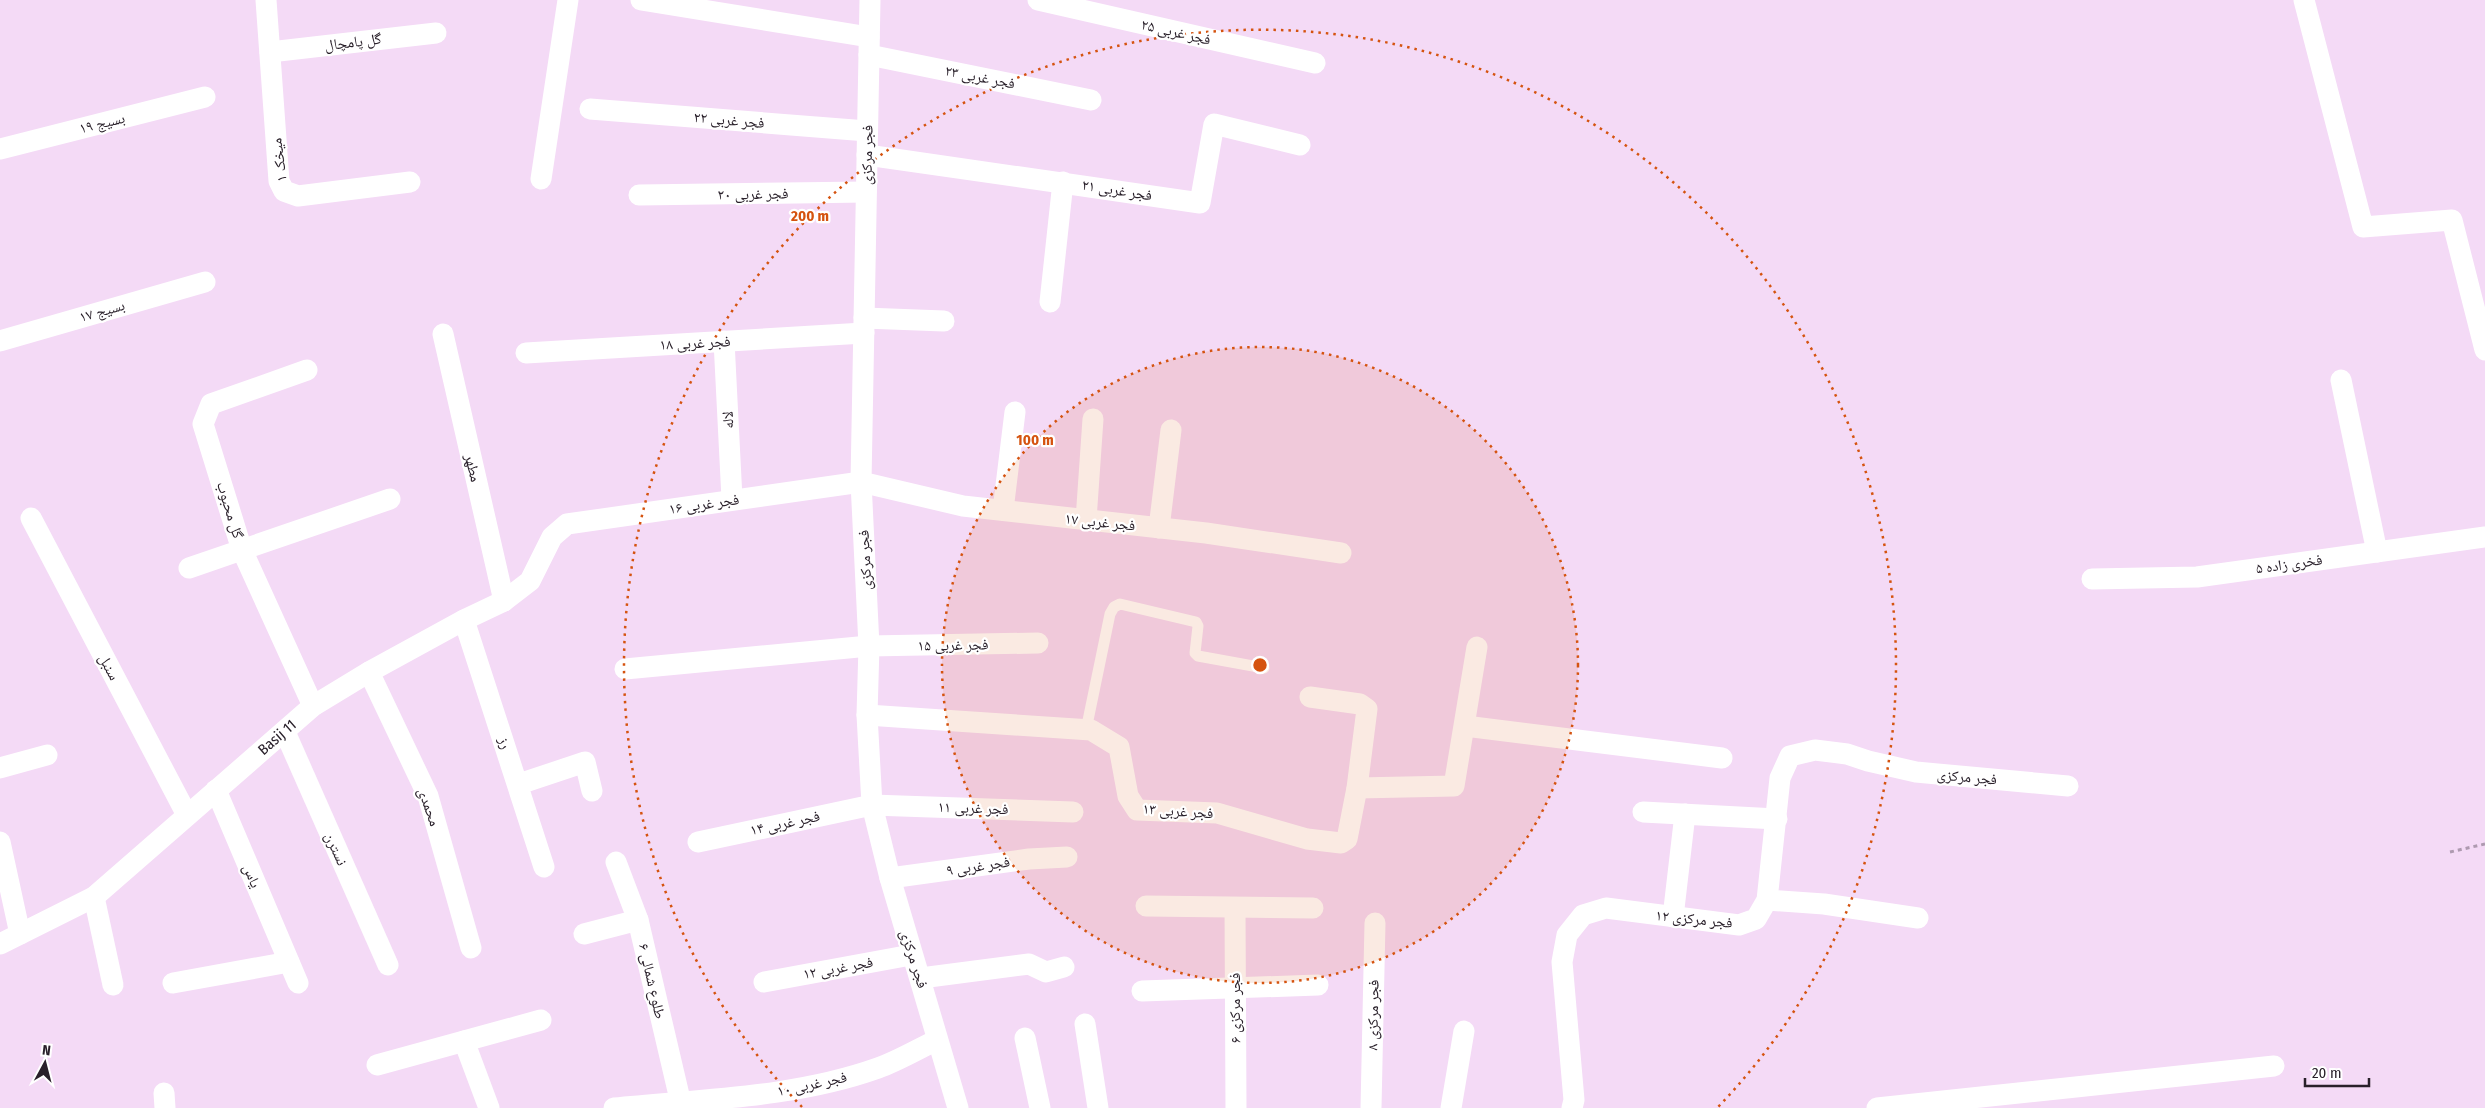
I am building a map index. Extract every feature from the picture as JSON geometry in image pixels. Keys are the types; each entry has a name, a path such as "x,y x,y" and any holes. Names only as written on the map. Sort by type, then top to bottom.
{"street":[{"name":"میخک ۱","path":"266,0 279,181 284,191 298,196 410,182"},
{"path":"541,179 568,0"},
{"name":"فجر غربی ۲۳","path":"641,0 869,46 1091,100"},
{"name":"فجر مرکزی","path":"870,0 861,482 869,646 867,715 872,805 890,878 958,1108"},
{"name":"فجر غربی ۲۵","path":"1038,0 1315,63"},
{"path":"2304,0 2363,228 2452,220 2485,350"},
{"name":"گل پامچال","path":"270,52 436,32"},
{"name":"بسیج ۱۹","path":"0,149 205,97"},
{"name":"فجر غربی ۲۲","path":"590,109 867,131"},
{"name":"فجر غربی ۲۱","path":"867,155 1063,182 1200,204 1214,124 1300,145"},
{"path":"1050,302 1063,182"},
{"name":"فجر غربی ۲۰","path":"639,196 866,192"},
{"name":"بسیج ۱۷","path":"0,341 205,282"},
{"name":"فجر غربی ۱۸","path":"526,353 724,341 864,325 944,321"},
{"name":"مطهر","path":"443,334 504,602"},
{"name":"لاله","path":"724,341 732,499"},
{"name":"گل محبوب","path":"307,370 211,404 203,424 242,550 313,706"},
{"path":"2341,380 2377,552"},
{"path":"1003,510 1015,412"},
{"path":"1086,520 1093,419"},
{"path":"1160,528 1171,430"},
{"name":"فجر غربی ۱۶","path":"552,537 567,524 861,482"},
{"name":"فجر غربی ۱۷","path":"861,482 963,506 1160,528 1341,553"},
{"path":"189,568 390,499"},
{"name":"سنبل","path":"31,518 187,815"},
{"name":"Basij 11","path":"0,944 94,896 313,706 369,672 464,620 504,602 530,581 552,537"},
{"name":"فخری زاده ۵","path":"2092,579 2197,577 2485,537"},
{"name":"رز","path":"464,620 519,784 544,867"},
{"name":"فجر غربی ۱۵","path":"625,669 869,646 1038,643"},
{"path":"1357,788 1454,786 1476,647"},
{"name":"محمدی","path":"369,672 428,796 471,948"},
{"name":"فجر غربی ۱۳","path":"867,715 1086,730 1120,747 1128,796 1137,810 1217,813 1307,840 1341,843 1347,839 1357,788 1367,709 1360,704 1310,697"},
{"path":"1465,726 1722,758"},
{"name":"نسترن","path":"285,732 388,965"},
{"name":"فجر مرکزی ۱۲","path":"1572,1108 1574,1100 1562,962 1567,935 1583,915 1606,908 1739,925 1756,919 1767,900 1780,778 1790,756 1815,750 1847,754 1868,761"},
{"path":"0,768 48,755"},
{"name":"فجر مرکزی","path":"1868,761 1916,772 2068,786"},
{"path":"519,784 585,762 592,790"},
{"name":"یاس","path":"216,790 298,983"},
{"name":"فجر غربی ۱۱","path":"872,805 1073,812"},
{"name":"فجر غربی ۱۴","path":"698,842 872,805"},
{"path":"1642,812 1777,818"},
{"path":"1673,917 1685,814"},
{"path":"0,842 20,934"},
{"name":"فجر غربی ۹","path":"890,878 1029,859 1067,857"},
{"name":"طلوع شمالی ۶","path":"616,862 638,920 681,1105"},
{"path":"94,896 113,985"},
{"path":"1767,900 1824,904 1918,918"},
{"path":"1146,906 1312,908"},
{"name":"فجر مرکزی ۶","path":"1235,908 1236,1108"},
{"path":"584,934 638,920"},
{"name":"فجر مرکزی ۸","path":"1371,1108 1375,923"},
{"name":"فجر غربی ۱۲","path":"764,982 912,955"},
{"path":"174,983 289,962"},
{"path":"921,978 1029,964 1046,972 1064,967"},
{"path":"1142,991 1318,984"},
{"path":"377,1065 541,1020"},
{"path":"1085,1024 1098,1108"},
{"path":"1451,1108 1464,1031"},
{"path":"1025,1038 1040,1108"},
{"name":"فجر غربی ۱۰","path":"614,1108 681,1105 785,1091 832,1082 880,1068 937,1040"},
{"path":"464,1041 490,1108"},
{"path":"1877,1108 2274,1066"}],"lane":[{"path":"1086,730 1110,614 1114,607 1120,604 1196,622 1198,626 1195,653 1198,656 1264,668"}],"path":[{"path":"2450,852 2485,844"}]}
